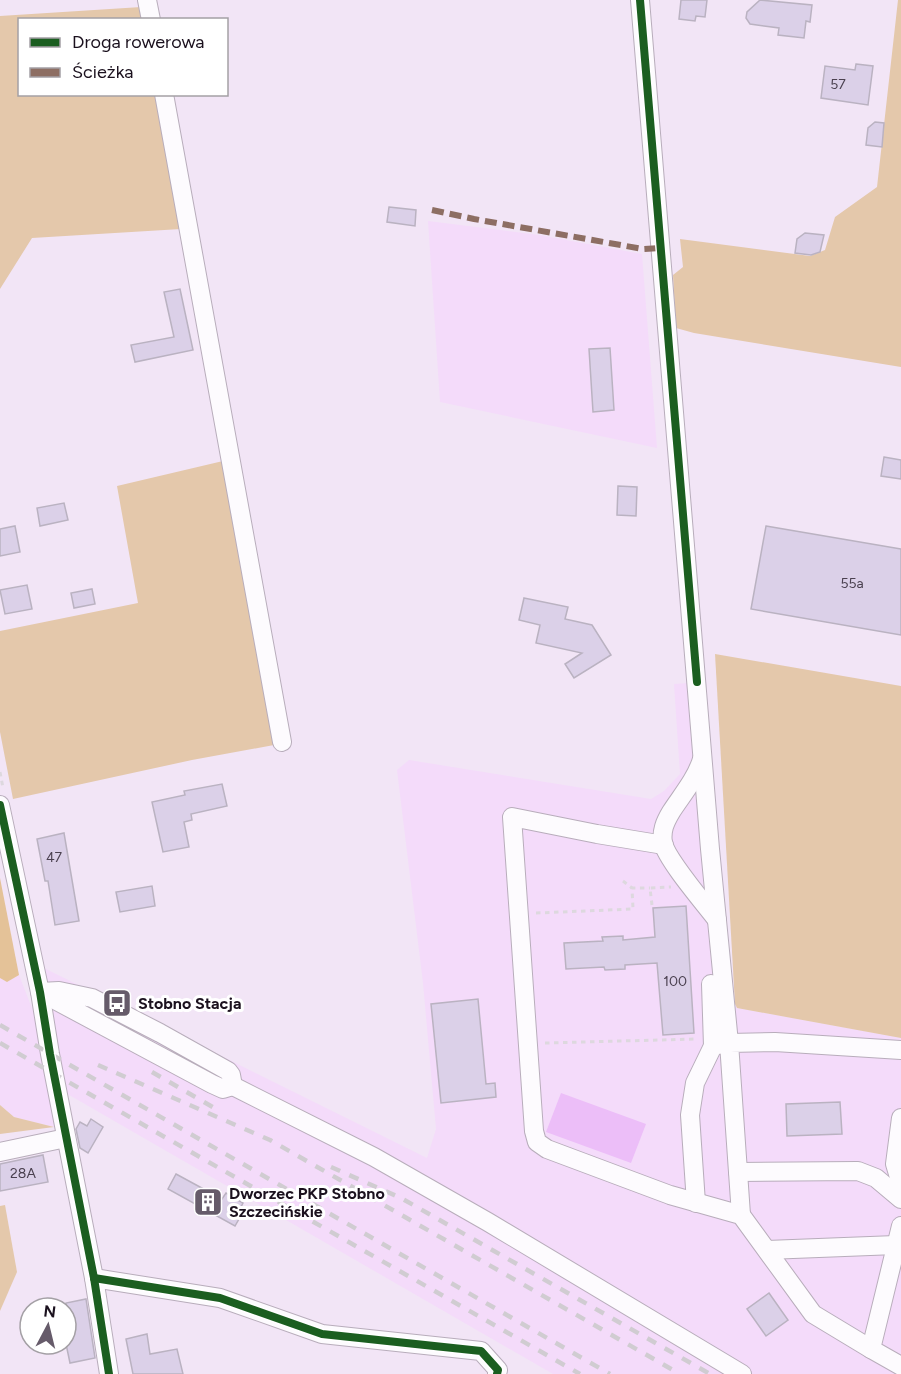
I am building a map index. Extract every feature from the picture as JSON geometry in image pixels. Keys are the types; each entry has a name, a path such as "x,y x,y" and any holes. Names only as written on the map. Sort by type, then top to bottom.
{"street":[{"path":"147,0 151,18"},
{"path":"640,0 718,921 721,1044 695,1083 690,1115 696,1203"},
{"path":"164,96 282,742"},
{"path":"703,752 693,780 665,821 662,834 664,845 685,888 708,925 738,1172 741,1215 813,1314 901,1366"},
{"path":"0,805 40,992 110,1374"},
{"path":"664,845 630,841 512,817 537,1142 547,1149 670,1195 741,1215"},
{"path":"685,888 718,921"},
{"path":"40,992 212,1084 223,1089 233,1086 374,1157 488,1222 742,1374"},
{"path":"721,1044 775,1042 901,1050"},
{"path":"901,1118 895,1164 901,1184"},
{"path":"0,1152 66,1138"},
{"path":"738,1172 858,1171 876,1178 901,1198"},
{"path":"871,1349 901,1226"},
{"path":"767,1250 896,1245"},
{"path":"94,1278 220,1298 322,1334 481,1351 498,1370 497,1374"}],"path":[{"path":"622,881 632,888 685,888"},
{"path":"519,914 633,909 632,888"},
{"path":"650,888 652,905"},
{"path":"528,1044 700,1039 721,1044"}],"shaded area":[{"path":"898,0 901,0 901,367 694,333 676,328 673,275 683,267 680,239 810,256 825,250 835,217 877,187"},
{"path":"157,6 159,18 18,18 18,96 173,96 181,229 32,238 0,289 0,16"},
{"path":"428,221 539,235 642,254 657,448 440,402"},
{"path":"223,461 274,745 192,760 13,799 0,732 0,631 138,603 117,486"},
{"path":"715,654 901,686 901,1038 737,1008 735,1004"},
{"path":"704,682 729,950 737,1008 901,1038 901,1374 553,1374 64,1092 40,966 427,1158 436,1129 423,983 397,770 409,760 651,799 664,791 680,774 674,684"},
{"path":"0,878 19,975 7,982 0,978"},
{"path":"19,975 35,1016 54,1127 14,1117 0,1105 0,978 7,982"},
{"path":"561,1093 646,1124 631,1163 546,1132"},
{"path":"0,1105 14,1117 54,1127 0,1134"},
{"path":"5,1205 17,1272 0,1311 0,1206"}],"building":[{"path":"681,0 707,0 705,17 696,16 695,21 679,19"},
{"path":"760,0 812,5 810,22 806,21 804,38 778,35 779,28 750,24 746,18 747,12"},
{"path":"856,64 873,66 868,105 821,98 825,66 855,70"},
{"path":"875,122 884,123 882,147 866,145 868,128"},
{"path":"389,207 416,210 415,226 387,222"},
{"path":"805,233 824,235 820,252 811,255 795,253 797,239"},
{"path":"180,289 193,350 135,362 131,345 174,337 164,292"},
{"path":"610,348 614,410 593,412 589,349"},
{"path":"884,457 901,460 901,479 881,476"},
{"path":"618,486 637,487 636,516 617,515"},
{"path":"64,503 68,520 40,526 37,508"},
{"path":"15,526 20,552 0,556 0,529"},
{"path":"766,526 901,549 901,635 751,609"},
{"path":"27,585 32,609 5,614 0,590"},
{"path":"92,589 95,604 74,608 71,593"},
{"path":"524,598 568,607 565,619 592,625 611,655 574,678 565,664 582,653 536,643 540,625 519,620"},
{"path":"222,784 227,806 191,814 192,820 184,822 189,847 163,852 152,802 185,795 184,791"},
{"path":"64,833 79,921 55,925 48,881 45,881 37,839"},
{"path":"152,886 155,906 120,912 116,892"},
{"path":"686,906 694,1033 663,1035 657,963 625,965 625,969 605,970 604,967 566,969 564,943 603,941 602,937 623,936 623,940 655,937 653,908"},
{"path":"478,999 486,1084 495,1083 496,1097 441,1103 431,1004"},
{"path":"840,1102 842,1134 787,1136 786,1104"},
{"path":"91,1119 103,1127 88,1153 80,1148 76,1129 80,1122 87,1126"},
{"path":"43,1155 48,1182 0,1191 0,1164"},
{"name":"Dworzec PKP Stobno Szczecińskie","path":"176,1174 222,1199 226,1193 243,1203 240,1209 243,1212 235,1226 168,1189"},
{"path":"769,1293 788,1320 766,1336 747,1309"},
{"path":"86,1299 95,1358 70,1363 69,1356 78,1356 78,1301"},
{"path":"147,1334 150,1354 177,1349 183,1374 133,1374 126,1339"}],"railway":[{"path":"0,1025 610,1374"},
{"path":"0,1043 580,1374"},
{"path":"98,1065 270,1140 680,1374"},
{"path":"152,1072 216,1109"},
{"path":"331,1167 401,1198 710,1374"}],"marked path":[{"path":"432,210 643,249 660,248"}],"cycle path":[{"path":"640,0 697,682"},
{"path":"0,805 40,992 94,1278 109,1374"},
{"path":"94,1278 220,1298 322,1334 481,1351 498,1370 497,1374"}],"place":[{"name":"Stobno Stacja","path":"117,1003"},
{"name":"Dworzec PKP Stobno Szczecińskie","path":"208,1202"}]}
